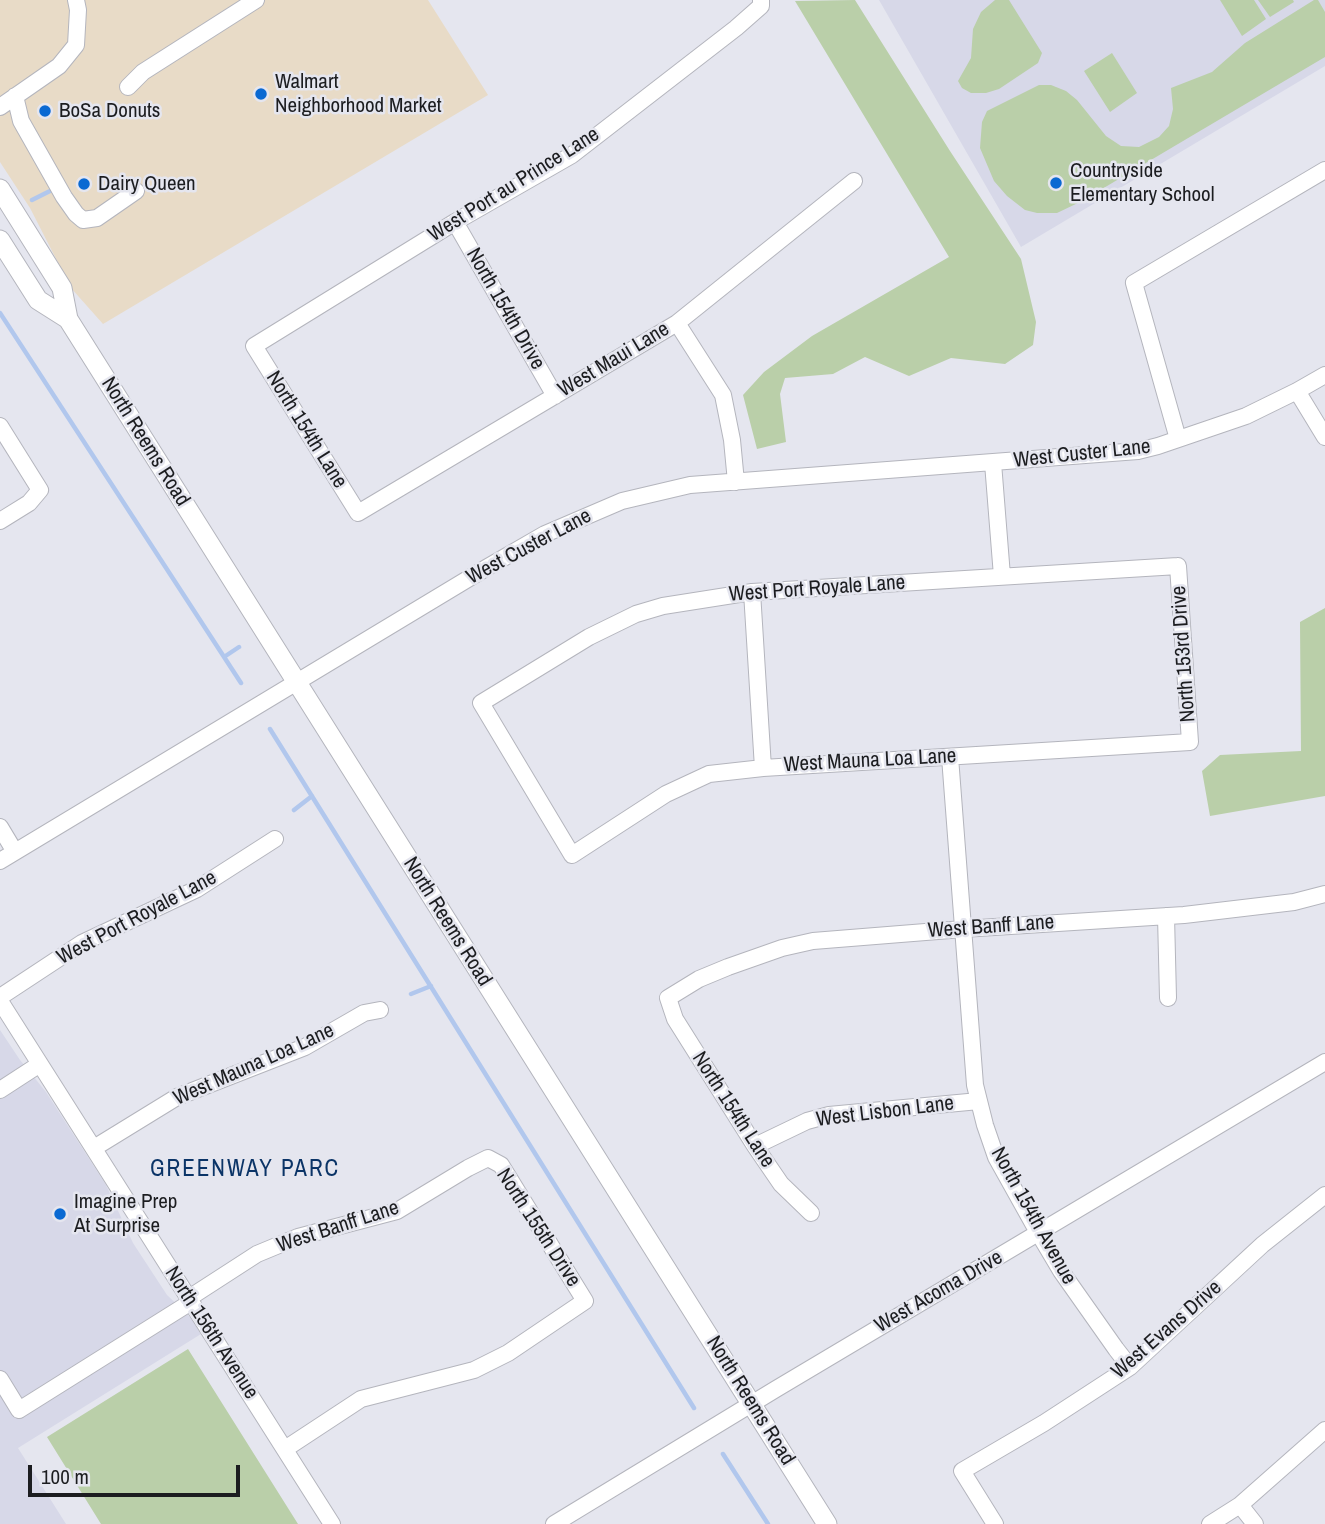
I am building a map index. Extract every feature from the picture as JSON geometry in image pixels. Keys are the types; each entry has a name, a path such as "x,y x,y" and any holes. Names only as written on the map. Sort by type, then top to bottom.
{"main road":[{"name":"North Reems Road","path":"0,189 62,288 68,319 827,1524"},
{"name":"North Reems Road","path":"0,240 38,300 68,319"}],"street":[{"path":"0,107 59,66 76,45 76,0"},
{"path":"128,87 142,72 256,0"},
{"name":"West Port au Prince Lane","path":"254,346 455,222 572,155 736,29 761,3"},
{"path":"15,96 21,121 64,197 83,220 97,218 136,191"},
{"path":"1178,439 1133,283 1325,170"},
{"name":"West Maui Lane","path":"358,513 677,323 854,181"},
{"name":"North 154th Drive","path":"455,222 555,396"},
{"path":"677,323 723,395 732,440 736,482"},
{"name":"North 154th Lane","path":"254,346 358,513"},
{"name":"West Custer Lane","path":"0,861 509,554 570,522 622,501 690,485 1138,451 1246,416 1325,375"},
{"path":"1297,391 1325,437"},
{"path":"0,426 40,490 29,503 0,521"},
{"path":"993,463 1002,576"},
{"name":"West Port Royale Lane","path":"572,855 481,703 561,653 636,614 663,606 752,592 1178,566"},
{"name":"North 153rd Drive","path":"1178,566 1190,742"},
{"path":"752,592 763,768"},
{"name":"West Mauna Loa Lane","path":"572,855 666,794 709,775 763,768 1190,742"},
{"name":"North 154th Avenue","path":"950,757 975,1085 979,1101 996,1157 1039,1234 1069,1282 1130,1367"},
{"path":"0,827 15,852"},
{"name":"West Port Royale Lane","path":"0,999 82,943 197,889 275,839"},
{"name":"West Banff Lane","path":"668,998 699,979 782,948 813,941 1166,916 1294,902 1325,894"},
{"path":"1166,916 1168,998"},
{"name":"North 154th Lane","path":"668,998 675,1019 755,1146 781,1184 811,1213"},
{"name":"North 156th Avenue","path":"0,999 332,1524"},
{"name":"West Mauna Loa Lane","path":"94,1148 177,1097 305,1047 364,1013 380,1010"},
{"name":"West Acoma Drive","path":"554,1524 1325,1062"},
{"path":"1,1087 40,1064"},
{"name":"West Lisbon Lane","path":"755,1146 807,1121 829,1115 979,1101"},
{"name":"West Banff Lane","path":"0,1379 19,1410 257,1254 298,1237 397,1212 488,1158"},
{"name":"North 155th Drive","path":"285,1449 361,1399 474,1370 508,1353 585,1301 501,1165 488,1158"},
{"name":"West Evans Drive","path":"995,1524 962,1471 1044,1423 1130,1367 1262,1245 1325,1195"},
{"path":"1210,1524 1240,1505 1325,1430"},
{"path":"1240,1505 1255,1524"}],"shaded area":[{"path":"0,0 428,0 488,95 103,324 71,288 30,208 0,162"},
{"name":"Countryside Elementary School","path":"879,0 1325,0 1325,66 1021,247"},
{"name":"Imagine Prep At Surprise","path":"0,1030 46,1092 106,1185 133,1243 167,1295 191,1318 201,1334 18,1448 66,1524 0,1524"}],"green space":[{"path":"855,0 1021,259 1036,322 1033,345 1005,364 951,358 909,376 865,357 833,374 785,378 780,394 786,442 757,449 743,395 764,372 812,336 949,257 795,1"},
{"path":"995,0 1009,0 1042,53 1038,63 999,89 986,93 971,93 962,88 958,81 971,58 973,29 981,12"},
{"path":"1220,0 1254,0 1266,19 1242,36"},
{"path":"1258,0 1293,0 1294,2 1270,17"},
{"path":"1318,0 1325,12 1325,57 1080,202 1057,213 1037,213 1025,210 994,181 980,148 982,122 987,111 1039,85 1051,85 1066,91 1077,100 1106,136 1121,146 1139,147 1159,137 1169,126 1173,109 1171,88 1212,72 1245,43"},
{"path":"1112,53 1137,93 1110,112 1084,71"},
{"path":"1325,608 1325,796 1210,816 1202,771 1220,755 1301,751 1300,622"},
{"path":"188,1349 298,1524 101,1524 47,1437"}],"waterway":[{"path":"32,200 50,191"},
{"path":"0,313 241,683"},
{"path":"224,657 239,647"},
{"path":"270,729 694,1408"},
{"path":"294,810 312,796"},
{"path":"411,994 431,986"},
{"path":"723,1454 768,1524"}],"place":[{"name":"Walmart Neighborhood Market","path":"261,94"},
{"name":"BoSa Donuts","path":"45,111"},
{"name":"Countryside Elementary School","path":"1056,183"},
{"name":"Dairy Queen","path":"84,184"},
{"name":"Imagine Prep At Surprise","path":"60,1214"}],"district":[{"name":"GREENWAY PARC","path":"245,1170"}]}
